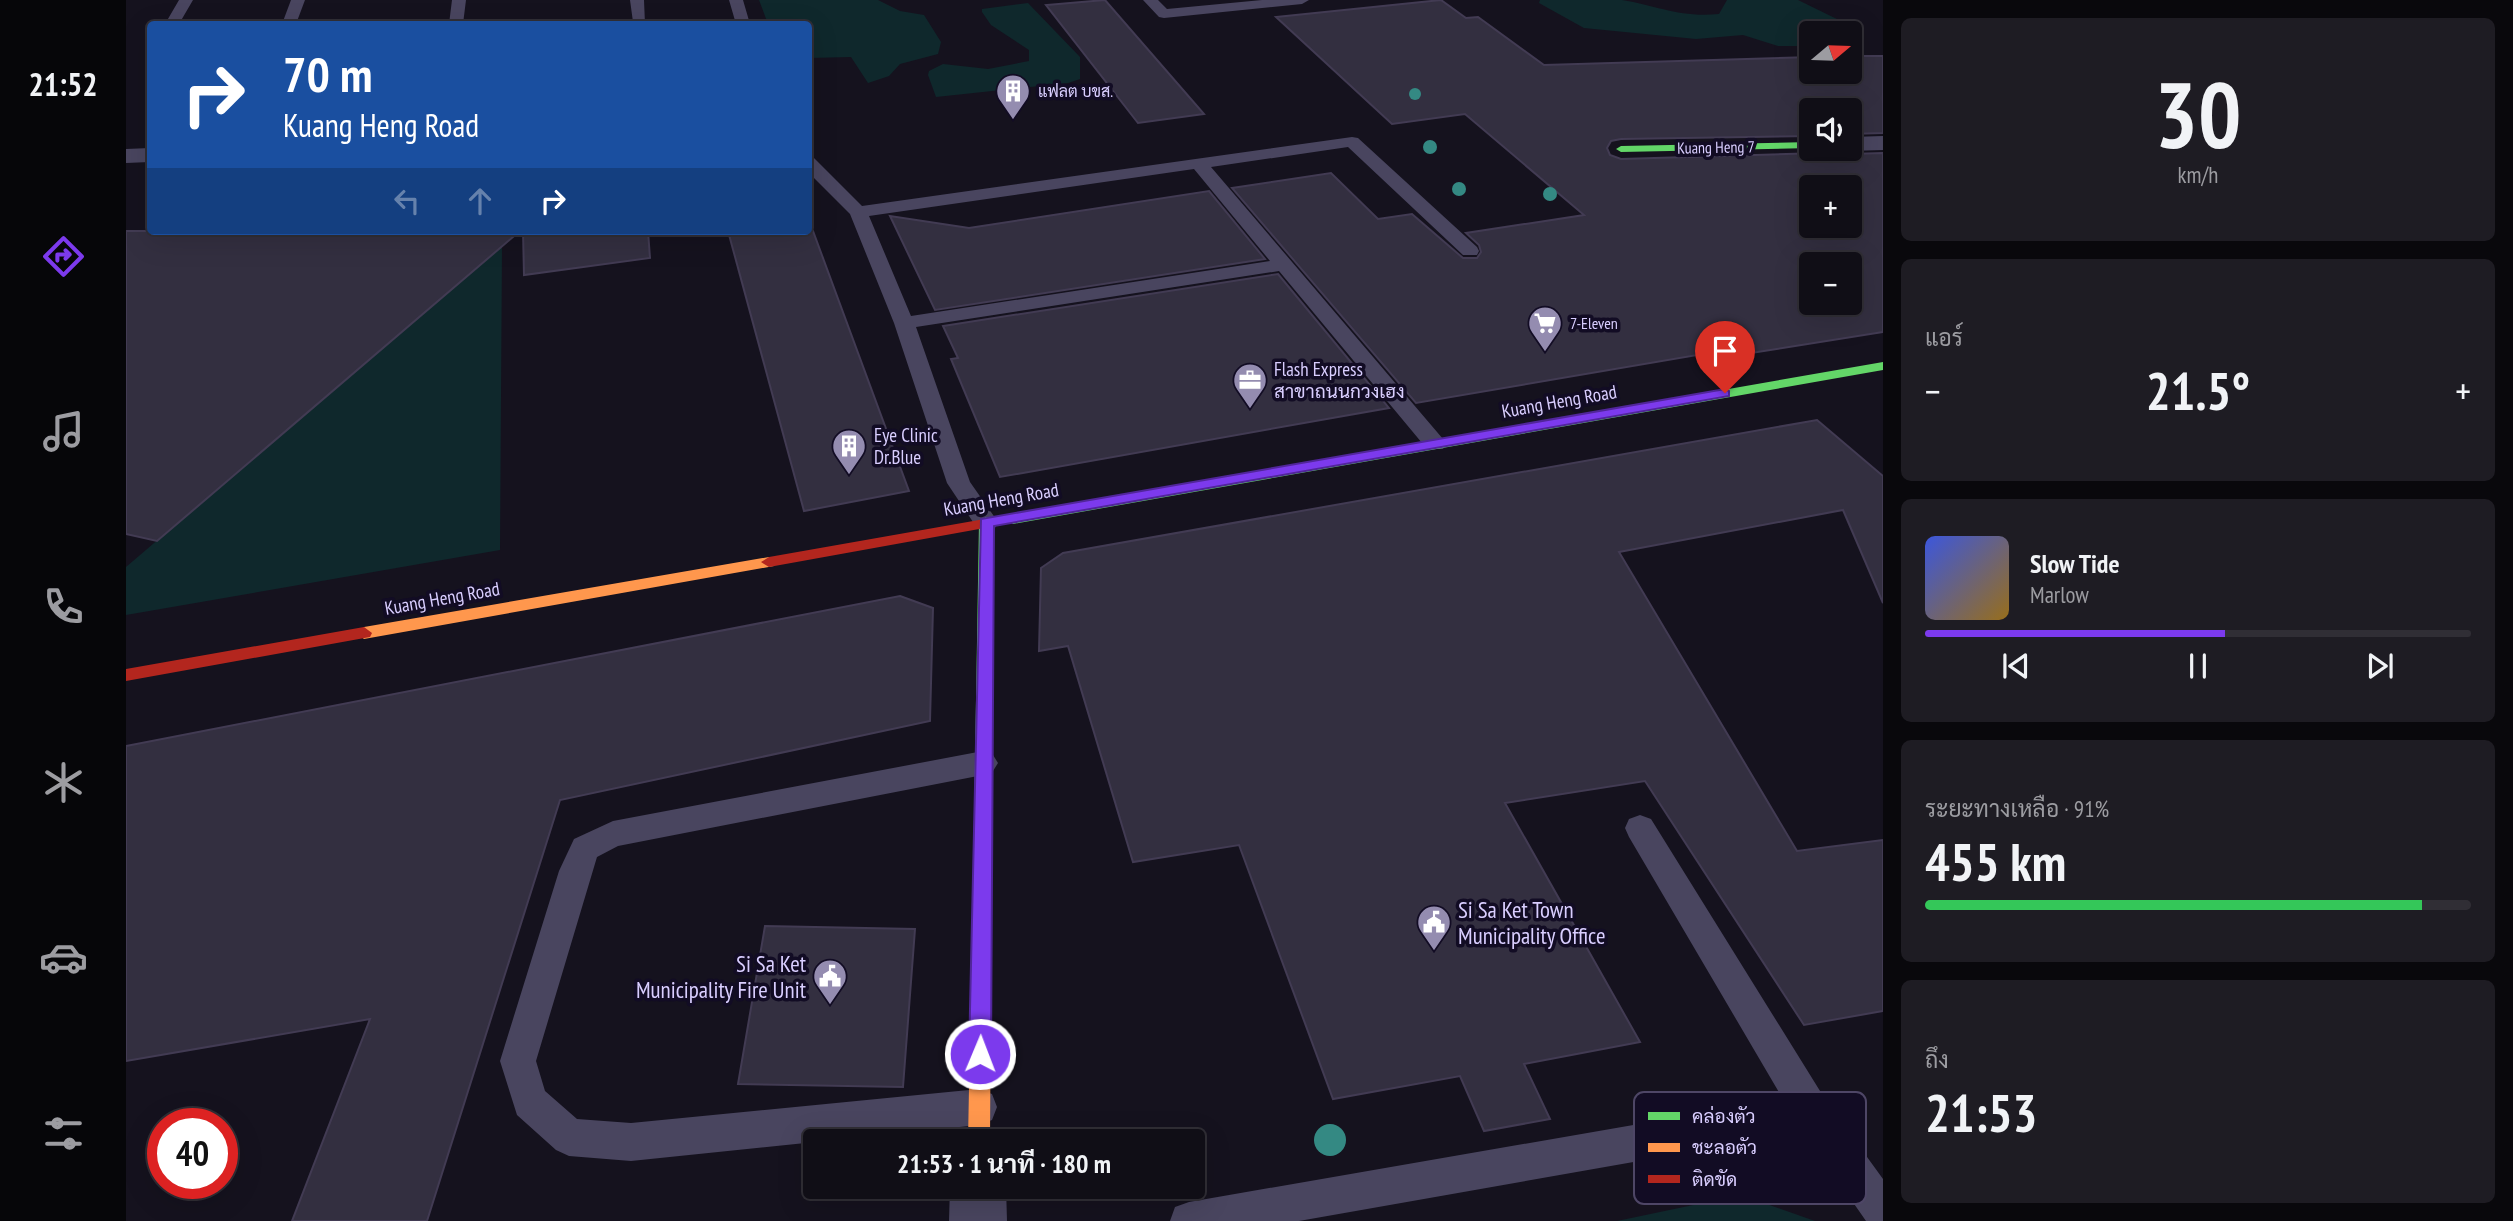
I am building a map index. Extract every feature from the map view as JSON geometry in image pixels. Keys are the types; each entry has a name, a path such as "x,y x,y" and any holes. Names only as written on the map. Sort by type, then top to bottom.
{"street":[{"path":"1862,144 1883,143"},
{"name":"Kuang Heng 7","path":"1622,149 1799,145"},
{"path":"126,156 147,155"},
{"name":"Kuang Heng Road","path":"126,675 1883,366"},
{"path":"979,1129 986,522"},
{"path":"978,1199 978,1221"}],"lane":[{"path":"174,21 186,0"},
{"path":"290,21 298,0"},
{"path":"456,21 459,0"},
{"path":"637,0 640,21"},
{"path":"736,0 742,21"},
{"path":"1150,0 1164,15 1302,0"},
{"path":"858,212 1352,142 1470,251"},
{"path":"1199,164 1435,444"},
{"path":"812,166 858,212 904,323 959,483 986,522"},
{"path":"904,323 1286,264"},
{"path":"979,1107 631,1142 569,1138 530,1102 518,1061 584,848 613,834 984,763"},
{"path":"1640,828 1800,1092"},
{"path":"1189,1221 1634,1143"},
{"path":"1866,1188 1883,1212"}],"green space":[{"path":"759,0 878,0 900,11 924,15 941,42 938,54 900,64 889,76 868,83 851,57 812,58 812,21 767,21"},
{"path":"1540,0 1622,0 1681,13 1705,15 1719,14 1727,0 1798,0 1841,21 1799,21 1799,46 1778,46 1743,35 1696,39 1584,28 1539,3"},
{"path":"1028,3 1080,57 1080,79 1068,83 936,97 928,75 929,71 943,64 988,69 1029,61 1029,50 991,25 982,12 982,9"},
{"path":"502,246 500,550 126,615 126,567"},
{"path":"1698,1204 1767,1204 1815,1221 1617,1221"}],"building":[{"path":"1105,0 1204,114 1138,123 1046,5"},
{"path":"1441,0 1466,18 1478,17 1544,65 1799,57 1799,84 1862,84 1862,56 1883,56 1883,133 1862,134 1862,98 1799,98 1799,136 1621,139 1611,141 1607,148 1610,155 1621,159 1799,154 1799,161 1862,161 1862,154 1883,153 1883,332 1745,354 1738,348 1416,403 1232,188 1331,173 1378,219 1412,214 1463,258 1477,258 1481,252 1479,245 1466,233 1584,215 1465,114 1392,124 1276,17"},
{"path":"1209,191 1265,259 935,310 890,216 969,228"},
{"path":"126,231 147,231 147,235 515,235 157,541 126,534"},
{"path":"813,231 909,491 804,511 729,235 812,235"},
{"path":"523,235 648,235 650,258 524,275"},
{"path":"1278,274 1389,408 1000,477 951,359 958,358 943,326"},
{"path":"1817,420 1883,476 1883,603 1843,510 1619,552 1797,851 1883,840 1883,1011 1804,1025 1645,781 1505,803 1640,1042 1524,1064 1550,1119 1484,1131 1460,1076 1333,1099 1239,845 1133,862 1068,646 1039,651 1041,568 1063,553"},
{"path":"900,596 933,608 930,721 560,800 427,1221 292,1221 370,1019 126,1061 126,746"},
{"name":"Si Sa Ket Municipality Fire Unit","path":"765,926 915,929 903,1087 738,1084"}],"traffic: fast":[{"path":"1621,149 1799,145"},
{"path":"1013,519 1883,366"},
{"path":"983,819 986,522"}],"traffic: slow":[{"path":"364,633 769,562"},
{"path":"979,1129 983,819"}],"traffic: jam":[{"path":"769,562 1013,519"},
{"path":"126,675 364,633"}],"place":[{"name":"แฟลต บขส.","path":"1013,121"},
{"name":"7-Eleven","path":"1545,353"},
{"name":"Flash Express สาขาถนนกวงเฮง","path":"1250,410"},
{"name":"Eye Clinic Dr.Blue","path":"849,476"},
{"name":"Si Sa Ket Town Municipality Office","path":"1434,952"},
{"name":"Si Sa Ket Municipality Fire Unit","path":"830,1006"}],"route":[{"path":"980,1054 986,522 1725,393"}]}
